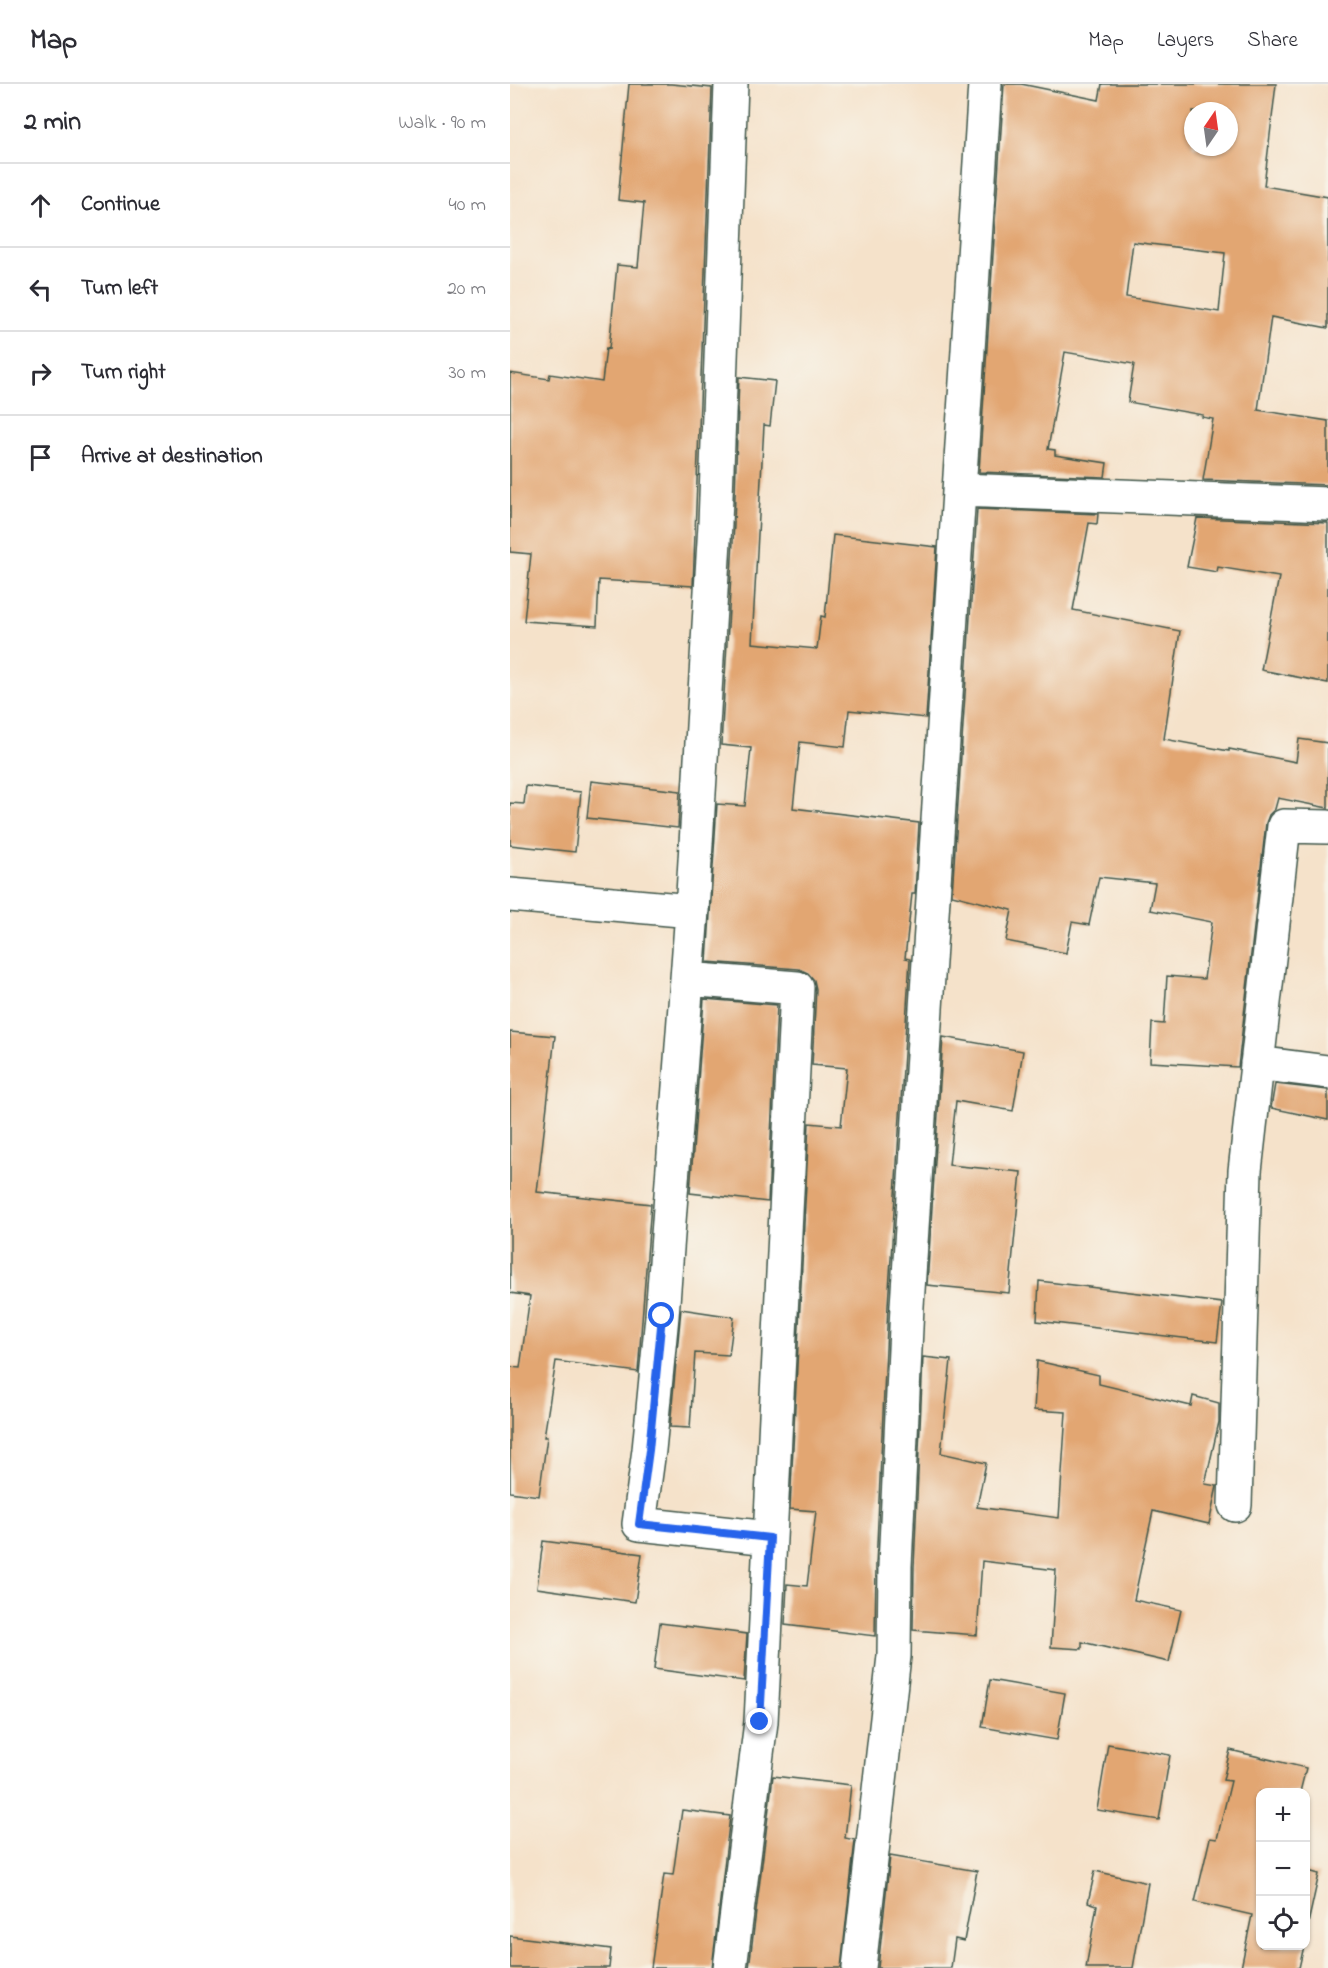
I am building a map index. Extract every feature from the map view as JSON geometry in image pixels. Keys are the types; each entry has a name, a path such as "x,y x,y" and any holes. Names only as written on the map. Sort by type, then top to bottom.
{"street":[{"path":"731,84 715,524 692,911 662,1316 649,1450 639,1524 770,1538"},
{"path":"860,1968 894,1656 894,1566 907,1306 986,84"},
{"path":"960,490 1328,504"},
{"path":"1235,1505 1245,1170 1284,826 1328,827"},
{"path":"510,895 692,911"},
{"path":"687,980 797,988 760,1722 730,1968"},
{"path":"1257,1063 1328,1072"}],"building":[{"path":"629,84 671,84 712,88 693,586 599,580 597,626 524,621 531,554 510,552 510,373 549,379 550,374 602,382 606,348 609,349 617,265 638,267 644,203 618,200"},
{"path":"1004,84 1021,84 1099,100 1102,84 1276,84 1264,186 1328,197 1328,328 1271,317 1258,410 1328,421 1328,485 1203,480 1213,419 1202,417 1203,415 1128,402 1134,364 1065,352 1048,449 1055,450 1055,455 1107,463 1105,477 979,472","holes":["1133,242 1225,253 1219,312 1126,297"]},
{"path":"739,377 775,381 770,426 764,425 752,643 817,649 821,616 825,617 833,535 937,547 926,718 849,710 845,747 800,742 793,808 919,823 915,894 912,894 905,958 910,959 888,1305 875,1636 785,1625 787,1584 807,1586 816,1511 790,1509 809,1123 841,1126 847,1068 812,1065 816,989 814,980 808,973 799,969 707,962 717,804 745,806 751,748 721,745 734,525"},
{"path":"977,509 1098,514 1097,524 1089,523 1073,610 1180,631 1164,739 1296,762 1299,739 1328,743 1328,808 1278,798 1275,809 1269,815 1266,823 1238,1067 1150,1062 1152,1023 1164,1024 1167,976 1204,979 1212,922 1150,910 1155,883 1099,877 1089,925 1072,922 1066,953 1006,941 1012,910 952,895"},
{"path":"1197,518 1328,523 1328,683 1261,670 1279,577 1218,567 1217,572 1187,567"},
{"path":"591,781 680,791 678,828 587,818"},
{"path":"526,786 581,792 575,852 510,845 510,803 524,804"},
{"path":"704,999 777,1005 768,1202 690,1193"},
{"path":"510,1032 555,1036 537,1192 651,1204 638,1372 556,1361 544,1437 547,1437 539,1496 510,1492 510,1367 520,1368 530,1296 510,1293"},
{"path":"943,1037 1023,1051 1013,1111 956,1101 949,1165 1021,1172 1009,1293 927,1285"},
{"path":"1275,1084 1328,1090 1328,1120 1271,1108"},
{"path":"1039,1281 1222,1303 1217,1342 1037,1321"},
{"path":"681,1309 734,1317 729,1355 695,1353 690,1428 670,1427"},
{"path":"923,1357 951,1360 941,1453 986,1463 977,1507 1059,1518 1066,1412 1034,1410 1037,1361 1099,1375 1099,1384 1191,1406 1193,1396 1219,1403 1219,1422 1205,1484 1217,1486 1209,1524 1153,1511 1134,1600 1181,1610 1169,1662 1082,1642 1082,1649 1051,1647 1056,1570 982,1561 977,1635 913,1630"},
{"path":"543,1541 642,1554 635,1602 537,1588"},
{"path":"660,1623 747,1634 744,1681 654,1669"},
{"path":"990,1680 1065,1693 1057,1740 982,1727"},
{"path":"1108,1744 1170,1755 1159,1820 1097,1810"},
{"path":"1230,1750 1306,1768 1301,1788 1256,1788 1256,1950 1303,1950 1299,1968 1241,1968 1252,1915 1195,1902 1210,1838 1217,1839 1231,1781 1223,1780"},
{"path":"773,1776 851,1785 845,1838 855,1840 841,1968 749,1968"},
{"path":"682,1810 730,1816 712,1968 651,1968 664,1874 673,1875"},
{"path":"890,1856 977,1871 964,1941 955,1939 951,1968 878,1968"},
{"path":"1095,1871 1148,1883 1133,1968 1086,1968 1097,1905 1088,1902"},
{"path":"1310,1871 1319,1874 1310,1914"},
{"path":"510,1936 611,1949 609,1968 510,1968"}],"route":[{"path":"662,1316 649,1450 639,1524 770,1538 760,1722"}]}
